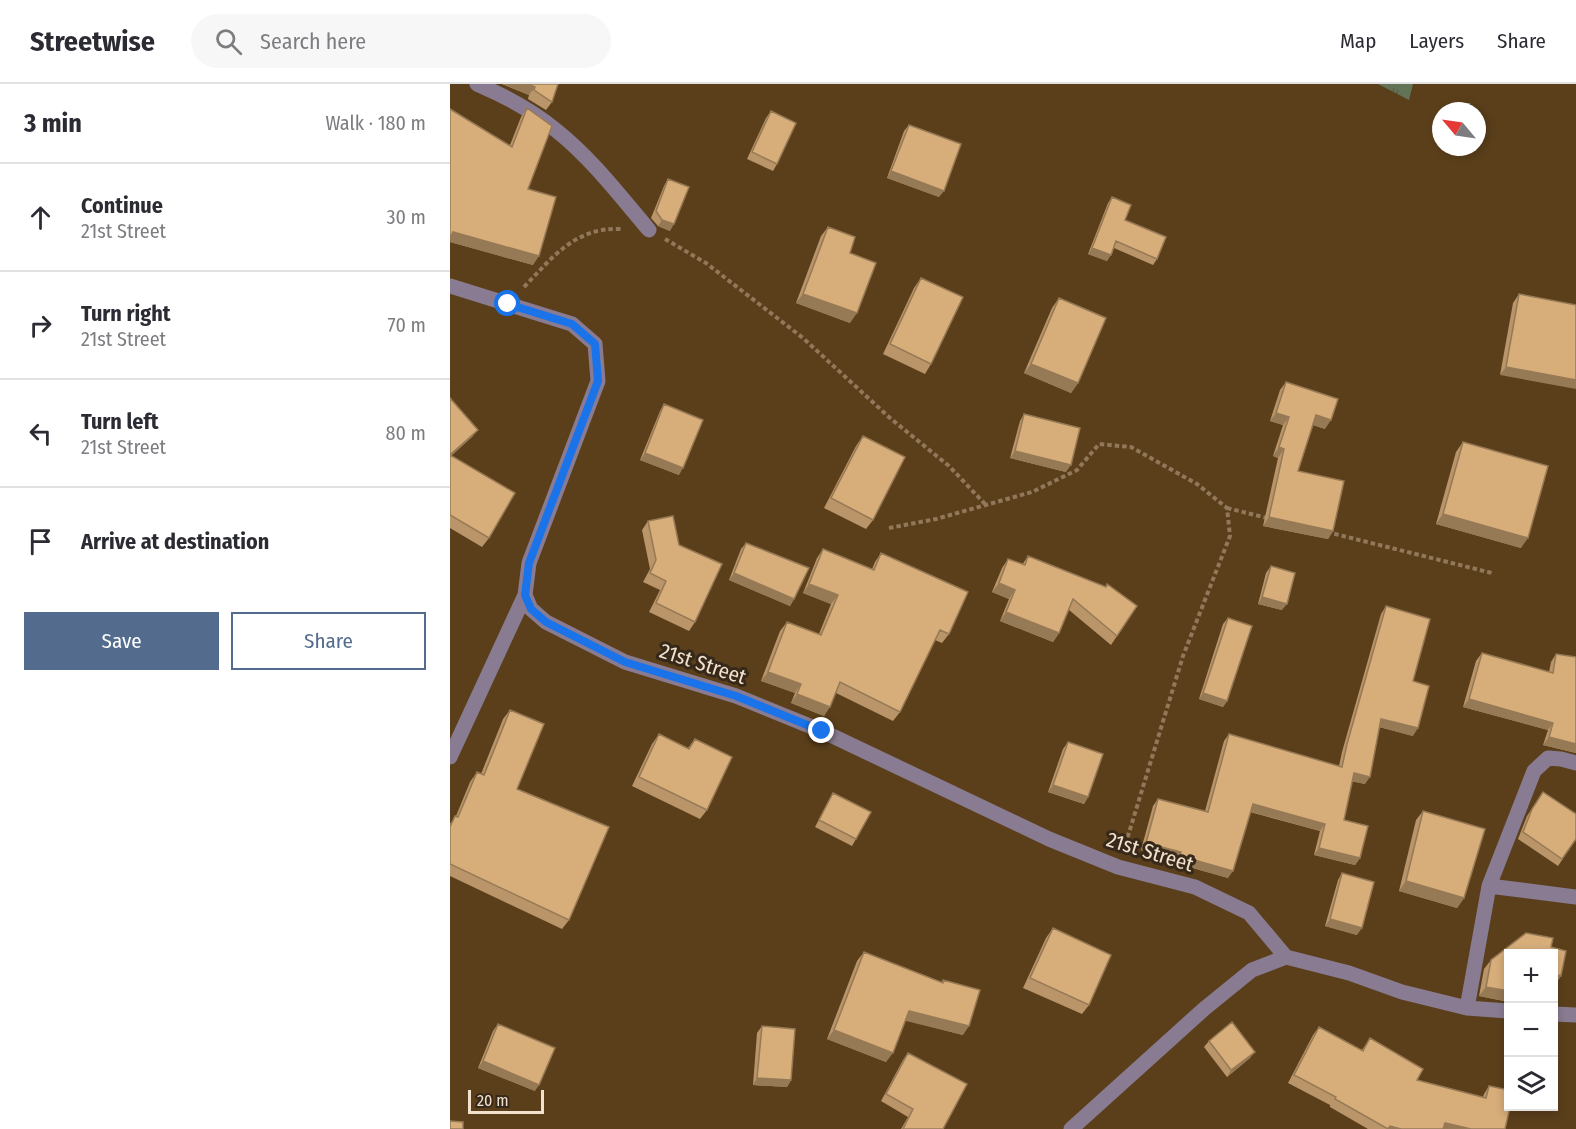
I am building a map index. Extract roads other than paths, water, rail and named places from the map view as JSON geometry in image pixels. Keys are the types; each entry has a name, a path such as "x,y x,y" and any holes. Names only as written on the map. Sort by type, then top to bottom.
{"street":[{"path":"477,84 510,98 557,130 599,172 649,230"},
{"path":"450,286 572,324 595,344 598,381 529,563 525,595 450,757"},
{"name":"21st Street","path":"525,595 531,609 546,622 625,662 736,696 822,731 1049,839 1118,867 1195,887 1249,913 1286,957"},
{"path":"1467,1008 1489,886 1534,771 1548,758 1576,763"},
{"path":"1489,886 1576,897"},
{"path":"1071,1129 1204,1009 1252,970 1286,957 1349,973 1402,992 1467,1008 1504,1011"},
{"path":"1558,1014 1576,1015"}]}
